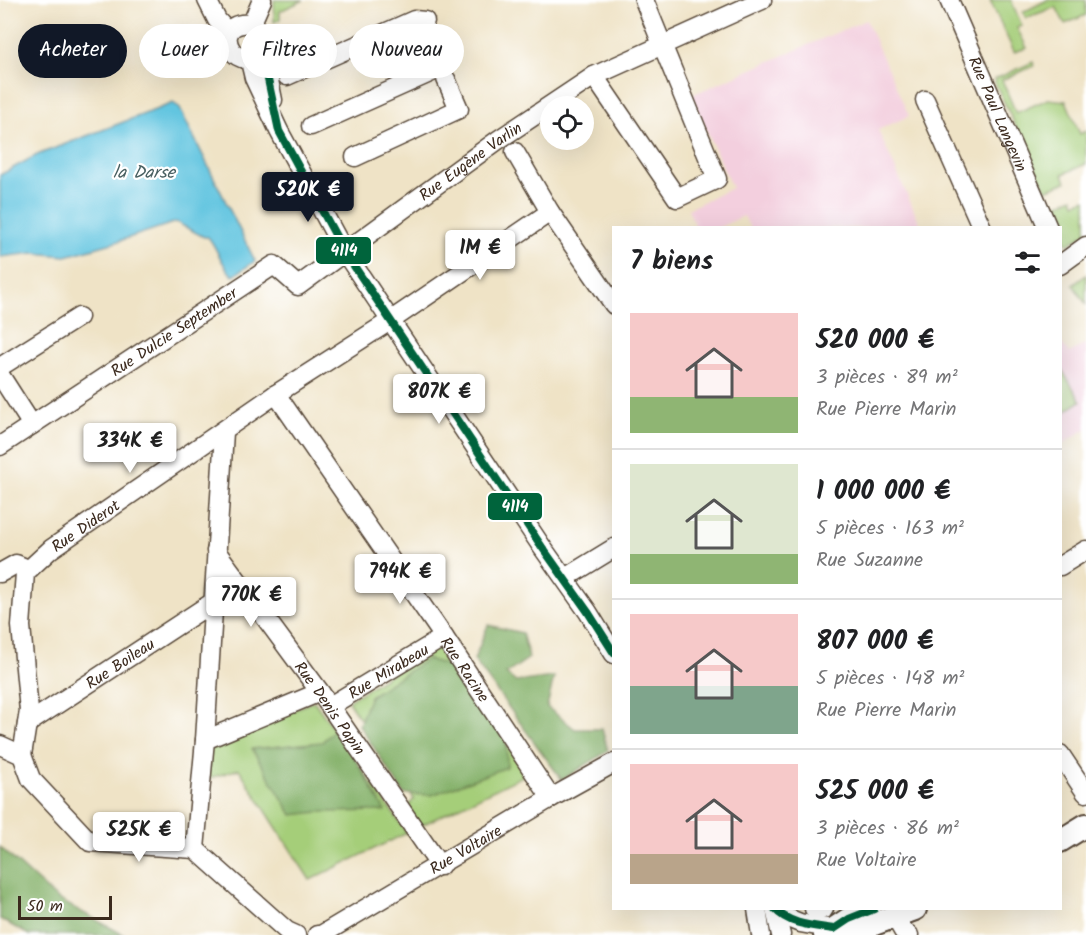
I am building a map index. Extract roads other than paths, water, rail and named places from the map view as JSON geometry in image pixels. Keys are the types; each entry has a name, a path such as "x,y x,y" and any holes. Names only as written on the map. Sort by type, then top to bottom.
{"main road":[{"path":"1062,827 1086,820"},
{"path":"1062,840 1086,825"},
{"path":"836,934 886,918"}],"street":[{"path":"207,0 221,24"},
{"path":"251,24 262,0"},
{"path":"594,76 677,198 717,179 644,0"},
{"name":"Rue Paul Langevin","path":"949,0 1047,226"},
{"name":"Rue Eugène Varlin","path":"344,251 498,140 594,76 758,1"},
{"path":"337,54 414,20 425,21"},
{"path":"229,33 236,26 241,26"},
{"path":"229,46 234,54 241,56"},
{"path":"311,126 443,73 459,109 355,157"},
{"path":"263,78 279,131 344,251 612,651"},
{"path":"926,100 981,226"},
{"path":"514,152 550,212 612,302"},
{"name":"Rue Diderot","path":"28,569 51,549 276,394 390,321 550,212"},
{"path":"1062,261 1086,246"},
{"name":"Rue Dulcie September","path":"0,446 274,265 298,286 344,251"},
{"path":"0,367 79,317"},
{"path":"0,375 32,425"},
{"name":"Rue Racine","path":"276,394 444,637 551,798"},
{"path":"195,849 205,740 224,432"},
{"path":"565,578 612,549"},
{"path":"1062,565 1086,550"},
{"name":"Rue Denis Papin","path":"216,551 325,699 440,866"},
{"path":"0,573 16,564 28,569 25,573 21,626 29,711 22,755 31,779 90,842 195,849 287,931 296,935"},
{"name":"Rue Boileau","path":"27,724 213,602"},
{"name":"Rue Mirabeau","path":"205,740 325,699 444,637"},
{"path":"0,745 22,755"},
{"path":"1062,757 1086,793"},
{"name":"Rue Voltaire","path":"317,935 321,935 612,764"},
{"path":"757,910 761,935"},
{"path":"776,911 836,934"},
{"path":"776,911 781,935"}],"water":[{"name":"la Darse","path":"173,103 179,107 255,261 233,276 225,267 208,237 176,222 66,256 34,253 0,257 0,175 37,155"}]}
